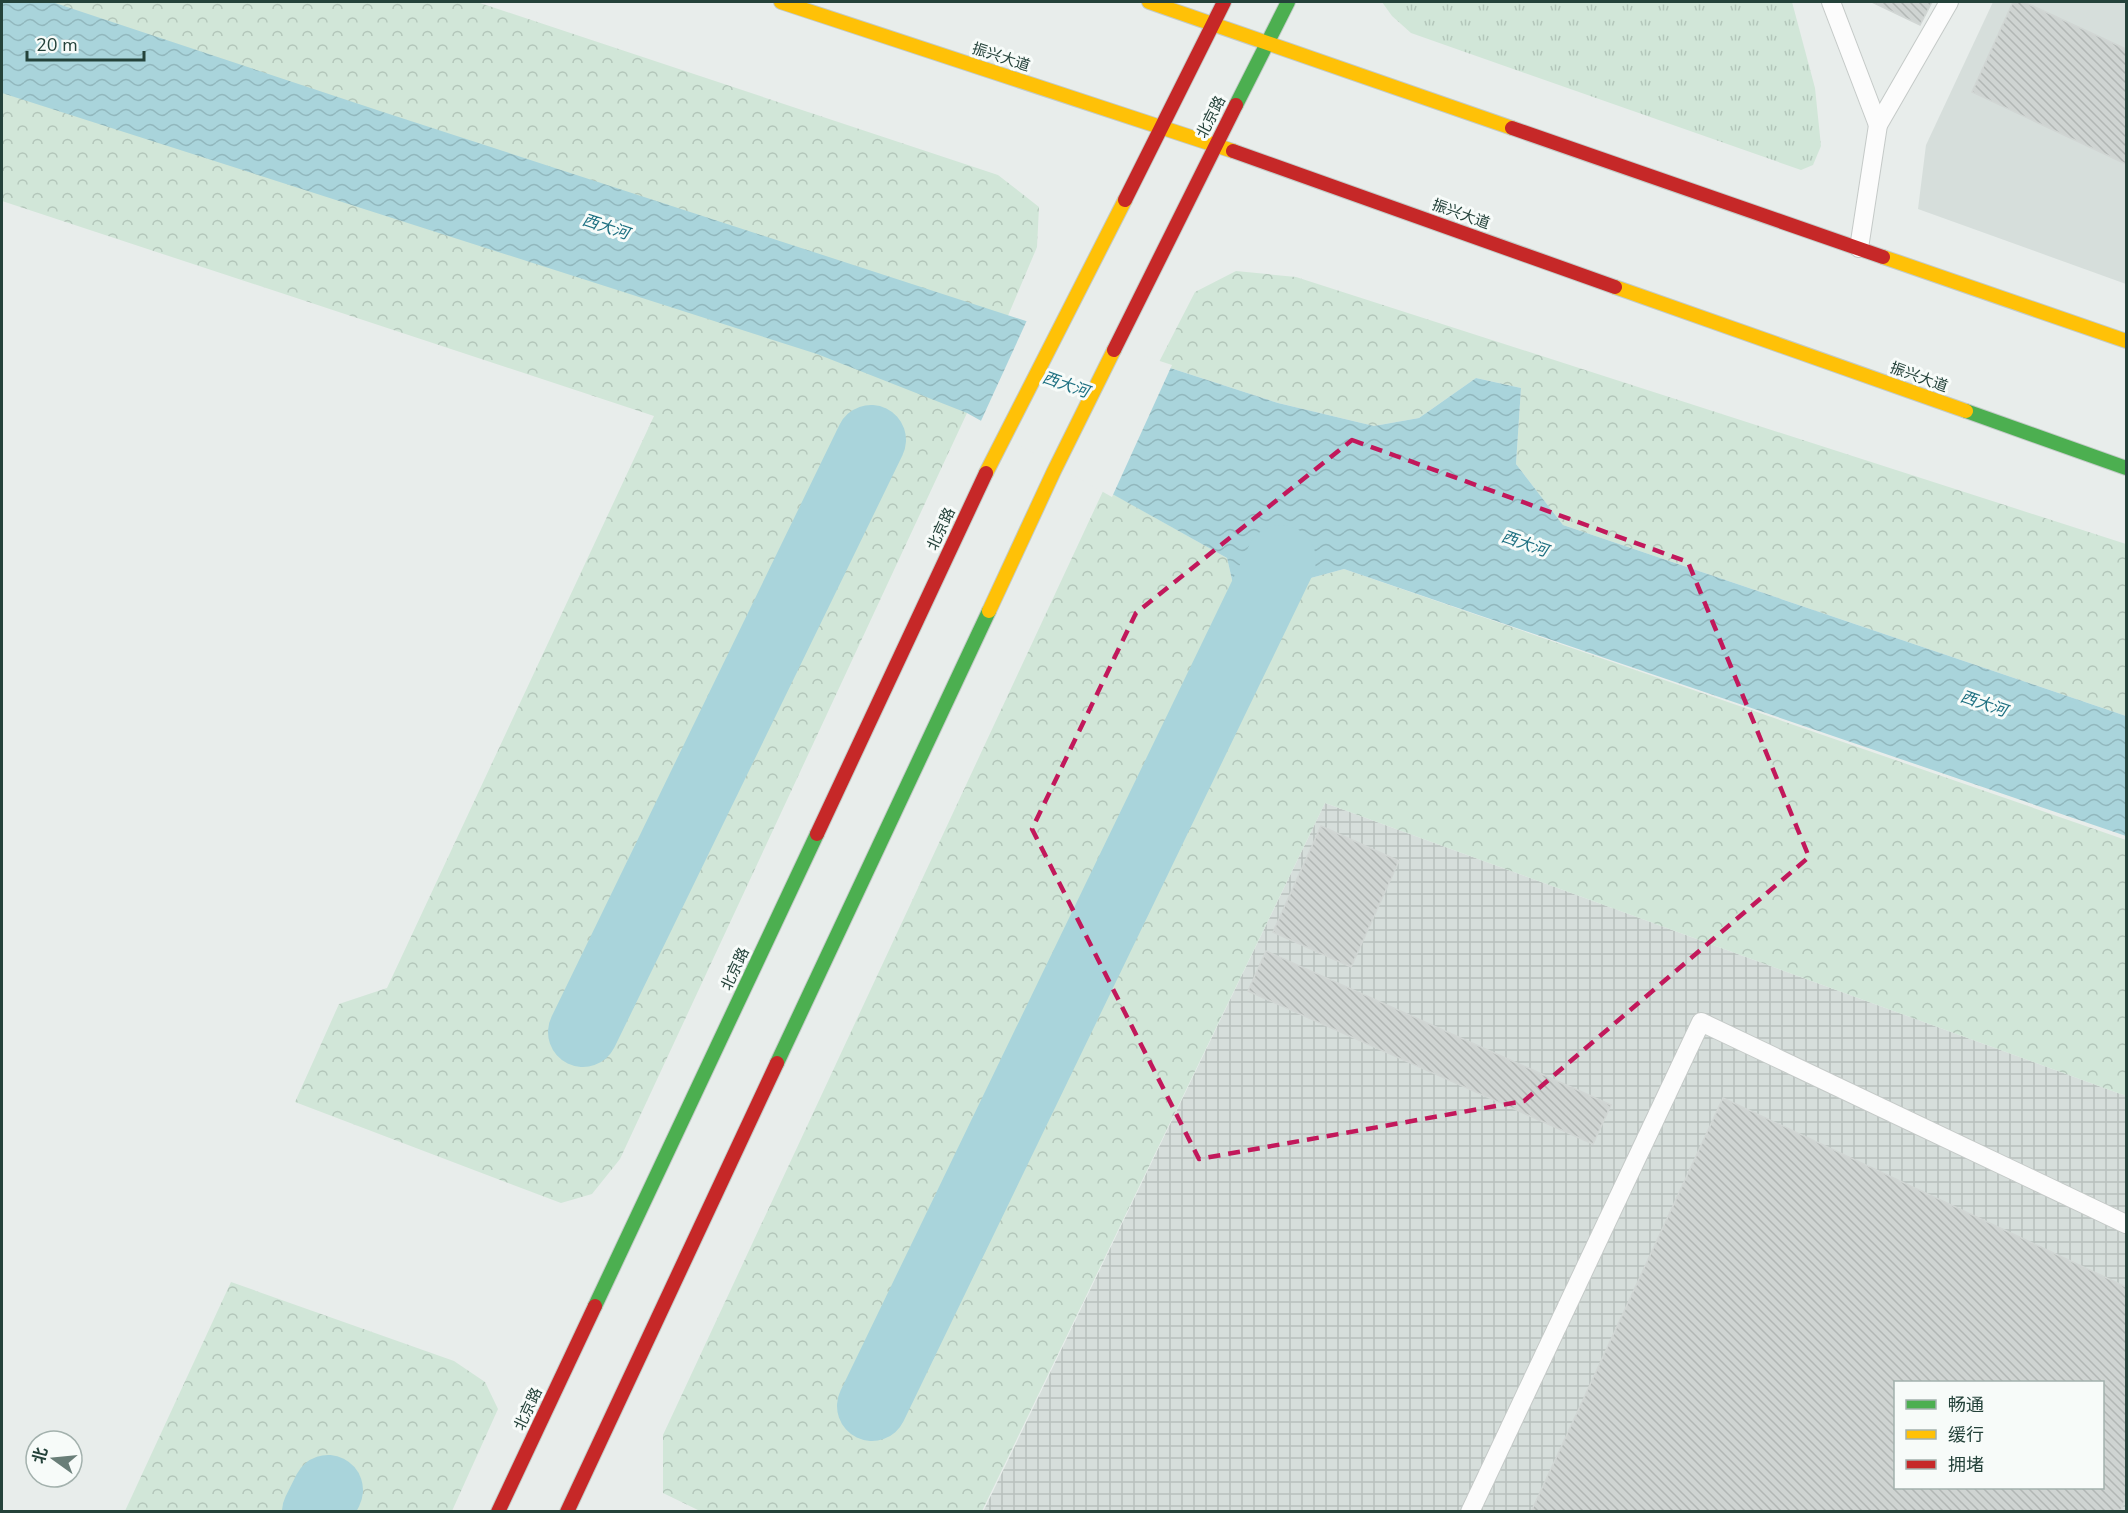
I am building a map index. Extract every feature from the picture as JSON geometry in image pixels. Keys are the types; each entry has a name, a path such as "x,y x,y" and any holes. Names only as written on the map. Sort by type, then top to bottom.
{"main road":[{"name":"振兴大道","path":"781,2 1215,145 2127,468"},
{"path":"1149,2 2127,341"},
{"path":"1162,127 1224,2"},
{"name":"北京路","path":"567,1512 1054,471 1287,2"},
{"name":"北京路","path":"498,1512 1001,441 1162,127"}],"lane":[{"path":"1832,2 1878,125"},
{"path":"1859,248 1878,125 1949,2"},
{"path":"1470,1512 1701,1023 2127,1224"}],"highlighted area":[{"path":"1352,440 1688,562 1809,857 1524,1101 1199,1159 1032,829 1136,613"}],"shaded area":[{"path":"1993,2 2126,2 2126,284 1918,209 1926,145"},
{"path":"1325,803 2126,1096 2126,1511 983,1512"}],"green space":[{"path":"2,2 477,2 998,175 1039,207 1037,247 967,413 620,1159 592,1194 561,1203 295,1102 339,1004 387,988 654,416 2,201"},
{"path":"1382,2 1792,2 1815,88 1821,146 1813,165 1801,170 1411,33 1392,16"},
{"path":"1236,271 1296,277 2126,544 2126,716 1563,525 1516,464 1521,388 1476,378 1419,418 1374,426 1278,403 1158,364 1195,292"},
{"path":"1104,489 1227,558 1236,597 1238,647 1253,656 1285,585 1344,569 2126,840 2126,1096 1325,803 982,1511 700,1511 663,1493 663,1435"},
{"path":"231,1282 454,1361 485,1382 498,1409 452,1511 125,1511"}],"water":[{"name":"西大河","path":"2,2 52,2 1278,403 1374,426 1419,418 1476,378 1521,388 1516,464 1563,525 2126,716 2126,836 1344,569 1285,585 1252,657 1238,647 1236,597 1227,558 967,413 817,354 2,93"}],"pier":[{"path":"1028,318 1172,365 1112,497 980,423"}],"building":[{"path":"1872,2 1932,2 1920,25"},
{"path":"2013,2 2024,2 2126,49 2126,164 1972,92"},
{"path":"1321,826 1399,861 1351,967 1273,932"},
{"path":"1266,951 1611,1105 1593,1144 1248,991"},
{"path":"1723,1098 2126,1287 2126,1498 2120,1512 1531,1512"}],"waterway":[{"path":"583,1032 871,440"},
{"path":"872,1406 1281,560"},
{"path":"317,1512 328,1490"}],"traffic: fast":[{"path":"1236,105 1288,2"},
{"path":"1966,411 2126,468"},
{"path":"777,1063 989,611"},
{"path":"595,1306 817,834"}],"traffic: slow":[{"path":"781,2 1233,151"},
{"path":"1149,2 1512,128"},
{"path":"986,473 1125,200"},
{"path":"1883,257 2126,341"},
{"path":"1615,287 1966,411"},
{"path":"989,611 1054,471 1114,350"}],"traffic: jam":[{"path":"1125,200 1224,2"},
{"path":"1114,350 1236,105"},
{"path":"1512,128 1883,257"},
{"path":"1233,151 1615,287"},
{"path":"817,834 986,473"},
{"path":"567,1512 777,1063"},
{"path":"498,1512 595,1306"}]}
